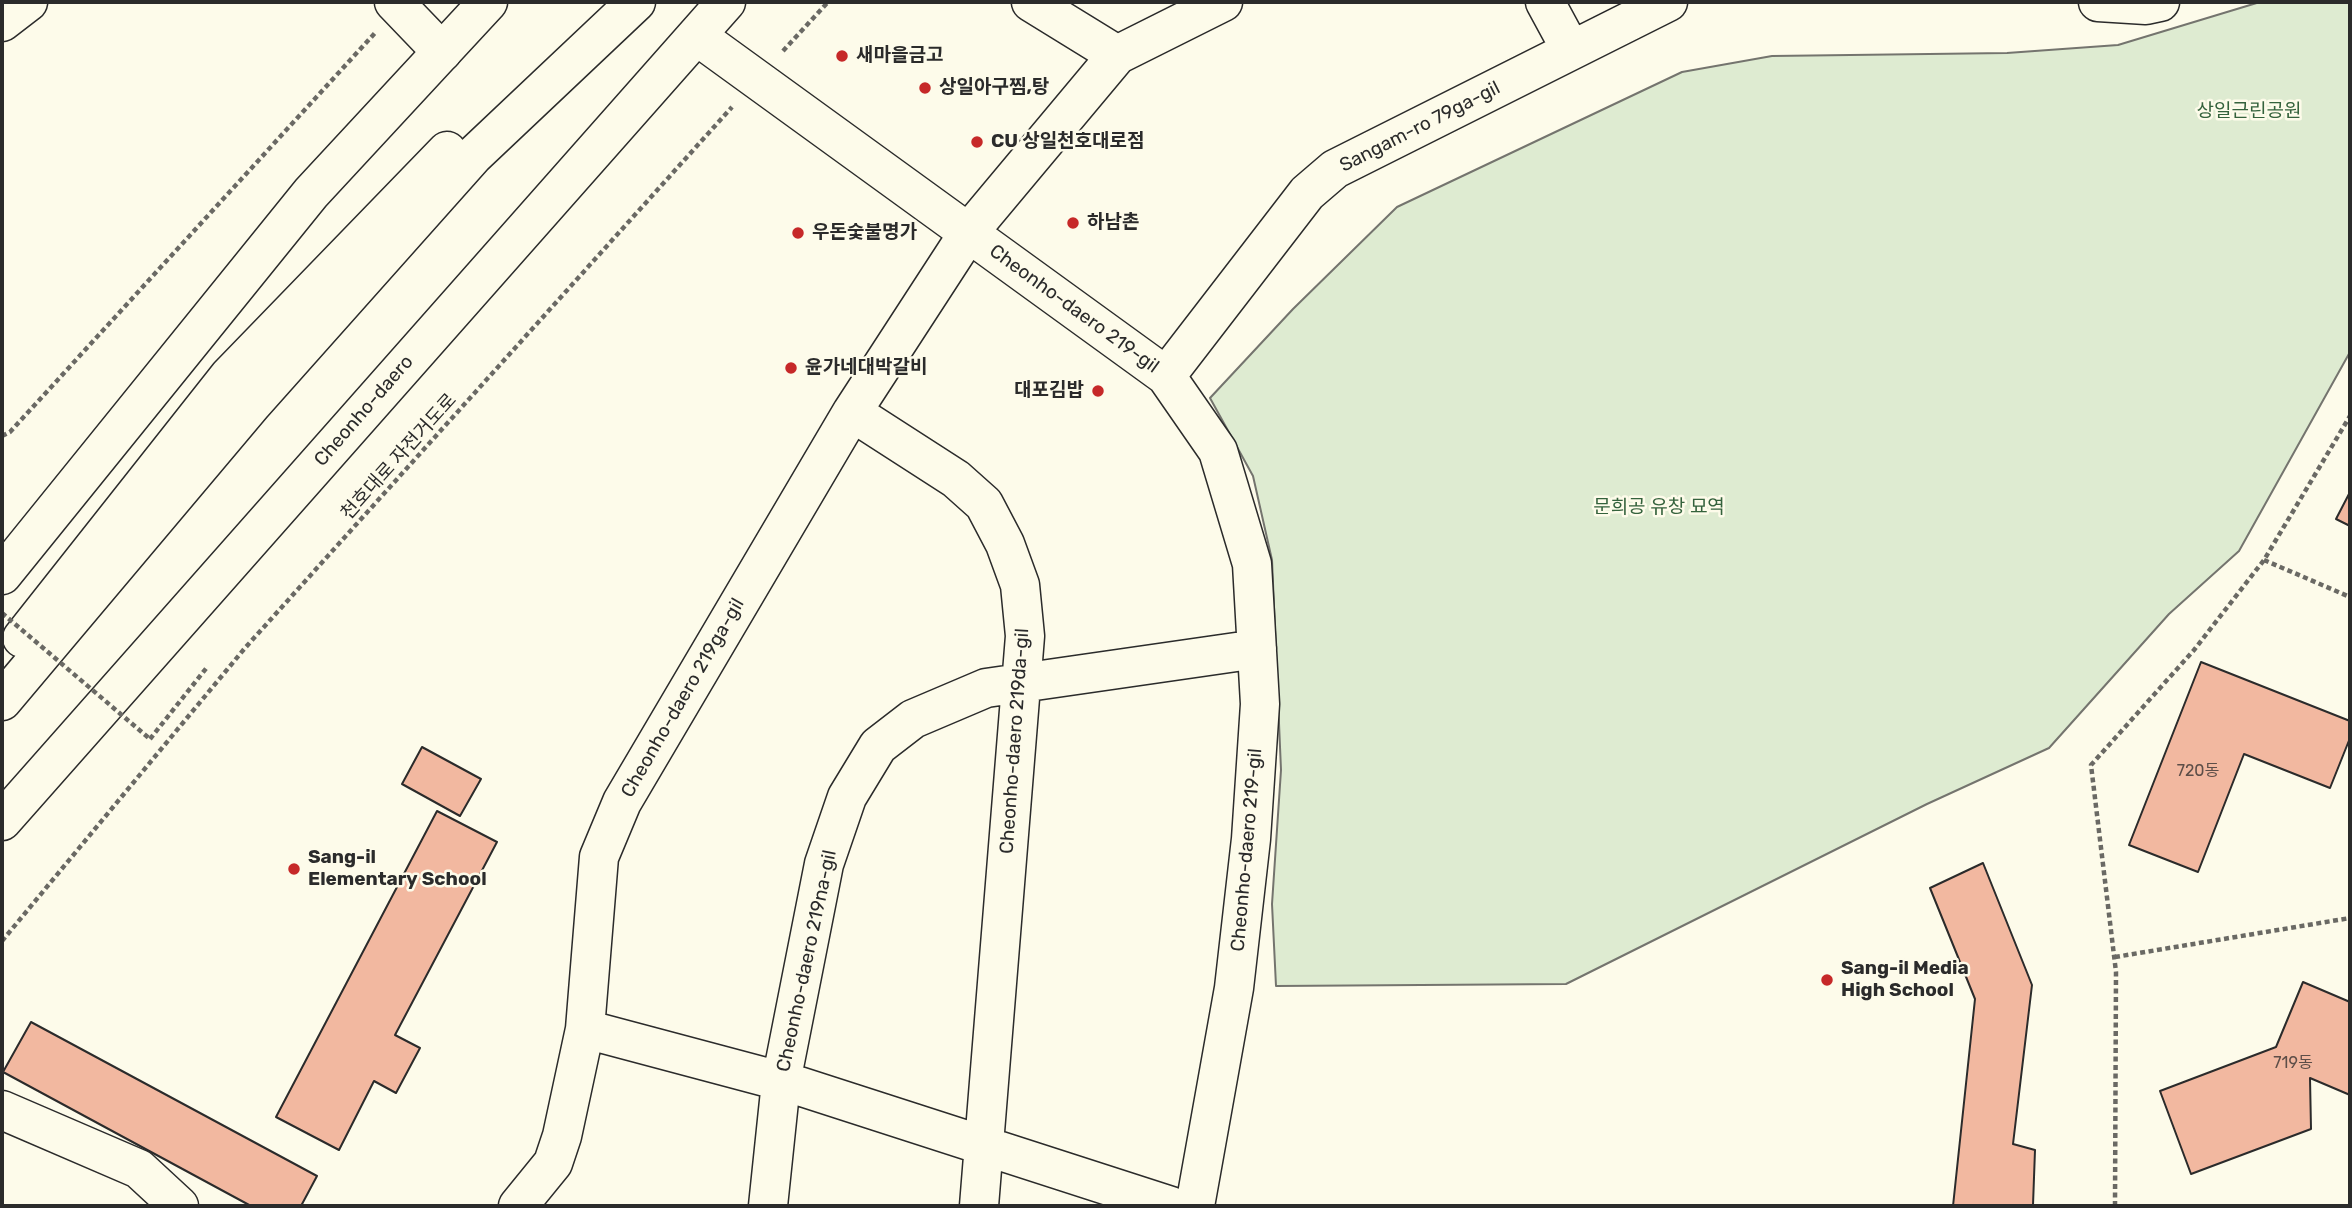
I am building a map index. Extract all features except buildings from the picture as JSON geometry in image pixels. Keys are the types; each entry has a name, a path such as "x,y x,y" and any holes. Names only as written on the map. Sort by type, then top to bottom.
{"street":[{"path":"2,22 28,2"},
{"path":"2,575 311,193 488,2"},
{"path":"2,663 229,376 412,184 602,2"},
{"path":"2,701 253,403 464,166 636,2"},
{"name":"Cheonho-daero","path":"2,821 726,2"},
{"path":"1031,2 1117,55 1223,2"},
{"path":"1545,2 1571,50"},
{"name":"Sangam-ro 79ga-gil","path":"1166,376 1307,193 1335,169 1668,2"},
{"path":"2098,2 2146,5 2160,2"},
{"path":"397,5 442,52"},
{"name":"Cheonho-daero 219-gil","path":"697,36 1166,376 1218,451 1252,565 1259,704 1251,839 1234,988 1195,1206"},
{"name":"Cheonho-daero 219ga-gil","path":"518,1206 553,1163 585,1028 599,857 611,825 852,412 969,232 1117,55"},
{"name":"Cheonho-daero 219da-gil","path":"852,412 956,479 984,505 1005,544 1020,585 1025,636 978,1206"},
{"name":"Cheonho-daero 219na-gil","path":"768,1206 781,1082 824,864 847,797 878,746 913,719 986,688 1256,649"},
{"path":"585,1028 781,1082 1171,1206"},
{"path":"2,1110 139,1169 179,1206"}],"path":[{"name":"천호대로 자전거도로","path":"2,941 246,648 828,2"},
{"path":"2,436 10,432 397,5"},
{"path":"2115,1206 2115,957 2091,765 2194,650 2264,560 2350,416"},
{"path":"2264,560 2350,597"},
{"path":"2,613 150,739 208,666"},
{"path":"2115,957 2350,918"}],"green space":[{"name":"문희공 유창 묘역","path":"2260,2 2350,2 2350,352 2239,551 2169,614 2049,748 1927,804 1566,984 1276,986 1272,904 1281,770 1272,560 1253,476 1210,398 1293,309 1397,207 1682,72 1772,56 2007,53 2118,45"}],"place":[{"name":"새마을금고","path":"842,56"},
{"name":"상일아구찜,탕","path":"925,88"},
{"name":"CU 상일천호대로점","path":"977,142"},
{"name":"하남촌","path":"1073,223"},
{"name":"우돈숯불명가","path":"798,233"},
{"name":"윤가네대박갈비","path":"791,368"},
{"name":"대포김밥","path":"1098,391"},
{"name":"Sang-il Elementary School","path":"294,869"},
{"name":"Sang-il Media High School","path":"1827,980"}],"park label":[{"name":"상일근린공원","path":"2249,112"}]}
